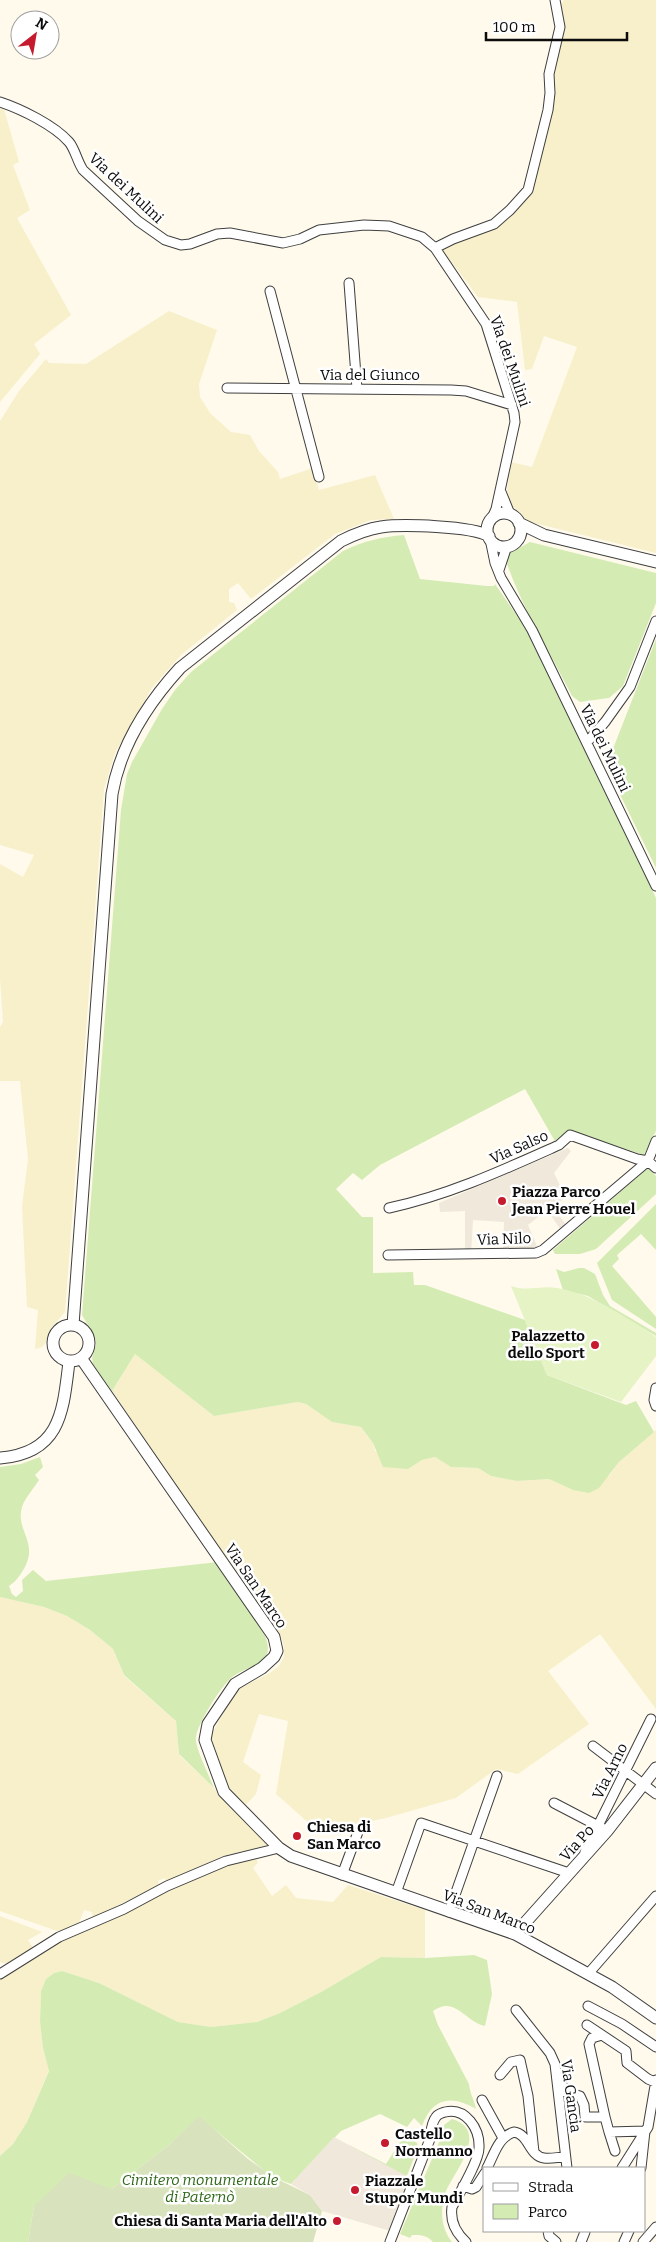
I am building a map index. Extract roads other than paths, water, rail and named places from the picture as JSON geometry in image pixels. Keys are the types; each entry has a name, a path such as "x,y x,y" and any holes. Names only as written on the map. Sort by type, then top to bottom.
{"street":[{"path":"435,248 453,239 494,224 528,190 548,110 549,74 560,27 555,0"},
{"name":"Via dei Mulini","path":"0,102 18,108 57,132 70,143 77,161 83,170 138,221 165,240 181,245 190,244 217,234 230,233 283,243 300,239 319,230 364,226 402,229 422,237 435,248 486,324 512,405 514,422 501,487 490,521"},
{"path":"349,283 357,389"},
{"path":"270,291 319,477"},
{"name":"Via del Giunco","path":"227,388 458,390 512,405"},
{"path":"501,487 502,498 510,514 519,523 544,535 656,562"},
{"path":"472,530 490,521 500,513 510,514"},
{"path":"489,538 490,521"},
{"path":"518,538 520,532 519,523"},
{"path":"73,1324 112,794 115,777 126,747 159,693 180,668 341,541 355,534 381,527 472,530 489,538 498,545 507,546"},
{"path":"499,570 507,546 518,538 530,535 544,535"},
{"name":"Via dei Mulini","path":"489,538 495,564 501,578 532,630 588,741 656,886"},
{"path":"588,741 605,722 630,687 656,621"},
{"name":"Via Salso","path":"389,1208 425,1200 475,1182 559,1145 570,1135 637,1159 648,1161 656,1168"},
{"path":"648,1161 656,1141"},
{"name":"Via Nilo","path":"388,1255 536,1253 548,1246 648,1161"},
{"path":"73,1324 84,1330 89,1342 89,1348 81,1358 69,1362 56,1355 52,1339 62,1326 73,1324"},
{"name":"Via San Marco","path":"81,1358 274,1637 276,1651 274,1657 262,1668 235,1684 208,1724 205,1740 224,1792 279,1848 302,1862 515,1934 612,1987 656,2018"},
{"path":"0,1458 23,1455 36,1448 53,1431 64,1406 69,1362"},
{"path":"656,1388 654,1400 656,1406"},
{"name":"Via Arno","path":"603,1828 625,1771 651,1720"},
{"path":"593,1746 656,1794"},
{"name":"Via Po","path":"515,1934 581,1861 603,1828 656,1768"},
{"path":"449,1912 497,1776"},
{"path":"554,1803 603,1828"},
{"path":"396,1894 421,1823 570,1873"},
{"path":"342,1875 358,1832"},
{"path":"0,1974 58,1937 124,1909 167,1886 226,1861 279,1848"},
{"path":"588,1974 656,1896"},
{"path":"588,2006 622,2024 656,2048"},
{"name":"Via Gancia","path":"516,2010 550,2053 555,2064 561,2106 559,2114 567,2167"},
{"path":"592,2038 584,2026 626,2051 627,2063 655,2083 648,2126 623,2167"},
{"path":"602,2035 592,2038 589,2044 614,2151"},
{"path":"500,2075 512,2062 520,2060 528,2096 534,2152"},
{"path":"555,2072 566,2092 580,2096 584,2105 585,2117 605,2117"},
{"path":"482,2100 504,2138"},
{"path":"390,2242 430,2139 433,2122 441,2113 450,2110 460,2112 471,2120 478,2139 478,2154 452,2207 451,2214 456,2230 466,2242"},
{"path":"609,2132 645,2131"},
{"path":"641,2167 645,2131"},
{"path":"488,2167 504,2138 509,2134 519,2133 534,2152 544,2158 565,2156"},
{"path":"463,2186 472,2190 483,2176"},
{"path":"644,2242 656,2228"},
{"path":"548,2232 556,2242"}],"place":[{"name":"Piazza Parco Jean Pierre Houel","path":"502,1201"},
{"name":"Palazzetto dello Sport","path":"595,1345"},
{"name":"Chiesa di San Marco","path":"297,1836"},
{"name":"Castello Normanno","path":"385,2143"},
{"name":"Piazzale Stupor Mundi","path":"355,2190"},
{"name":"Chiesa di Santa Maria dell'Alto","path":"337,2221"}],"park label":[{"name":"Cimitero monumentale di Paternò","path":"200,2188"}]}
